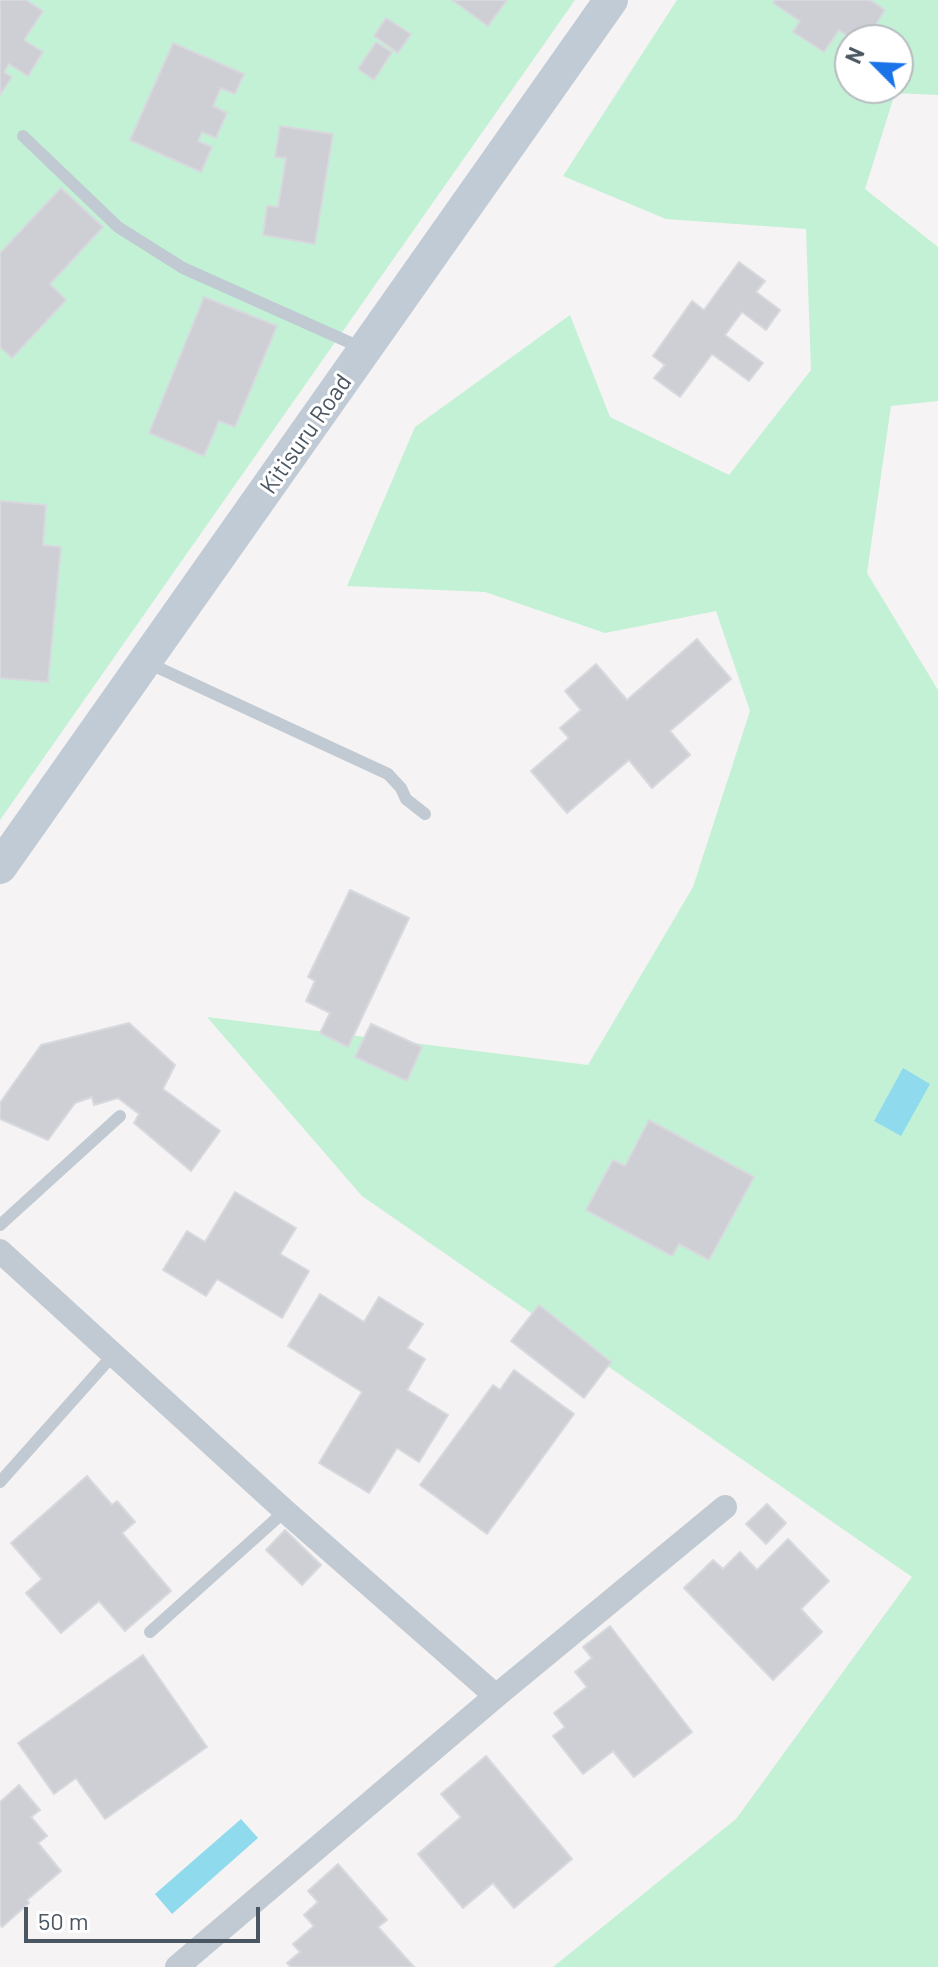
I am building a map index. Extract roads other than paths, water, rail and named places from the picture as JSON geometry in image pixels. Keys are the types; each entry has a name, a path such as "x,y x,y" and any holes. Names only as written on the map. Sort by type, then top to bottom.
{"street":[{"name":"Kitisuru Road","path":"0,867 611,0"},
{"path":"0,1251 285,1511 496,1696"},
{"path":"177,1967 496,1696 725,1507"}],"lane":[{"path":"23,136 118,227 183,268 365,349"},
{"path":"145,661 388,774 406,799 425,814"},
{"path":"0,1225 120,1116"},
{"path":"0,1482 113,1355"},
{"path":"150,1632 285,1511"}],"water":[{"path":"903,1068 930,1084 901,1136 874,1121"},
{"path":"241,1819 258,1838 172,1914 155,1894"}]}
